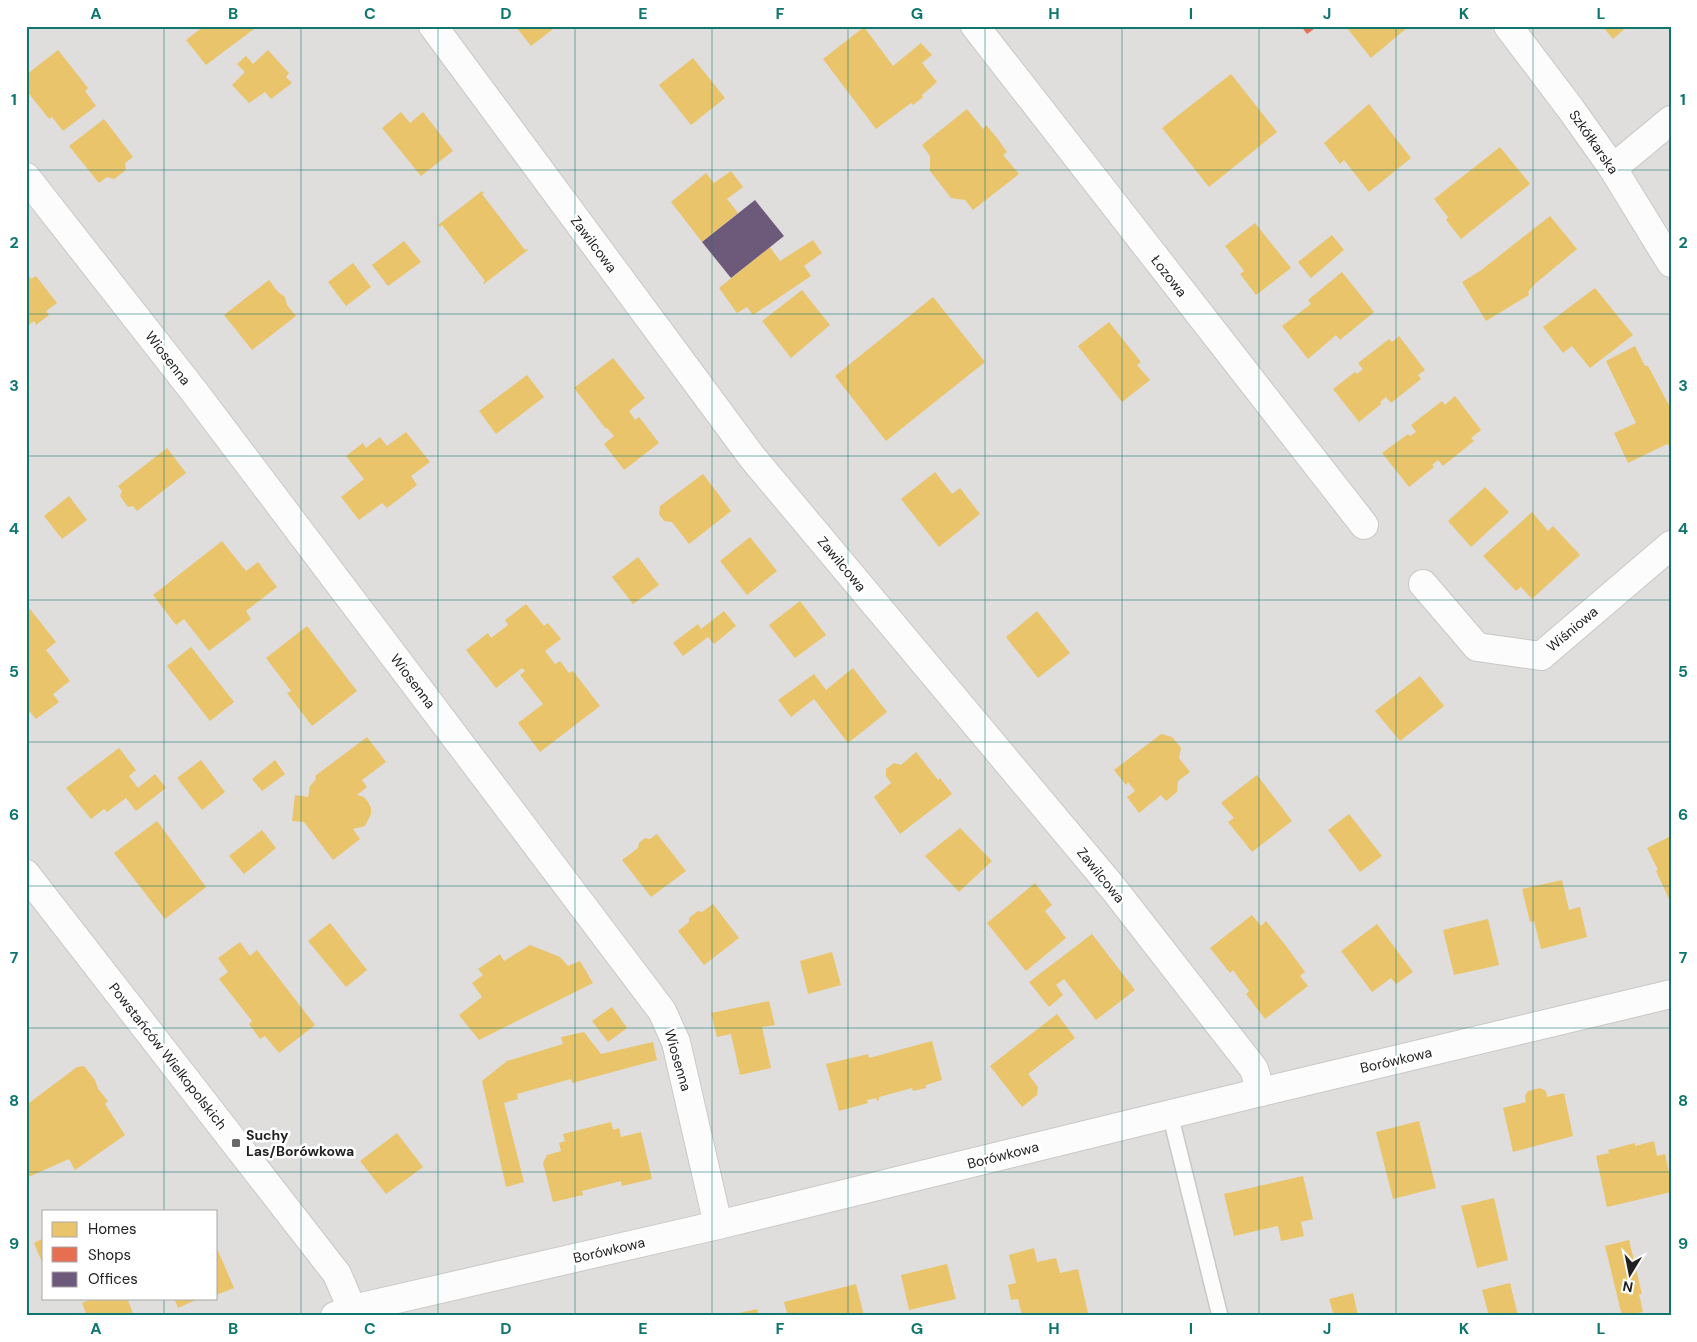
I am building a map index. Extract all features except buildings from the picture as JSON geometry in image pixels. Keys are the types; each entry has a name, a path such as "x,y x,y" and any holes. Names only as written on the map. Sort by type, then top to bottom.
{"street":[{"name":"Zawilcowa","path":"433,26 752,457 1113,888 1254,1069 1261,1092"},
{"name":"Łozowa","path":"975,26 1364,525"},
{"name":"Szkółkarska","path":"1508,26 1612,167 1671,263"},
{"path":"1612,167 1671,120"},
{"name":"Wiosenna","path":"26,177 208,410 662,1011 676,1042 718,1225"},
{"name":"Wiśniowa","path":"1423,584 1477,647 1541,656 1671,545"},
{"name":"Powstańców Wielkopolskich","path":"26,874 337,1274 348,1313"},
{"name":"Borówkowa","path":"348,1313 1671,994"}],"lane":[{"path":"1170,1114 1220,1316"}],"shaded area":[{"path":"26,26 1671,26 1671,1316 26,1316"}],"place":[{"name":"Suchy Las/Borówkowa","path":"236,1143"}]}
